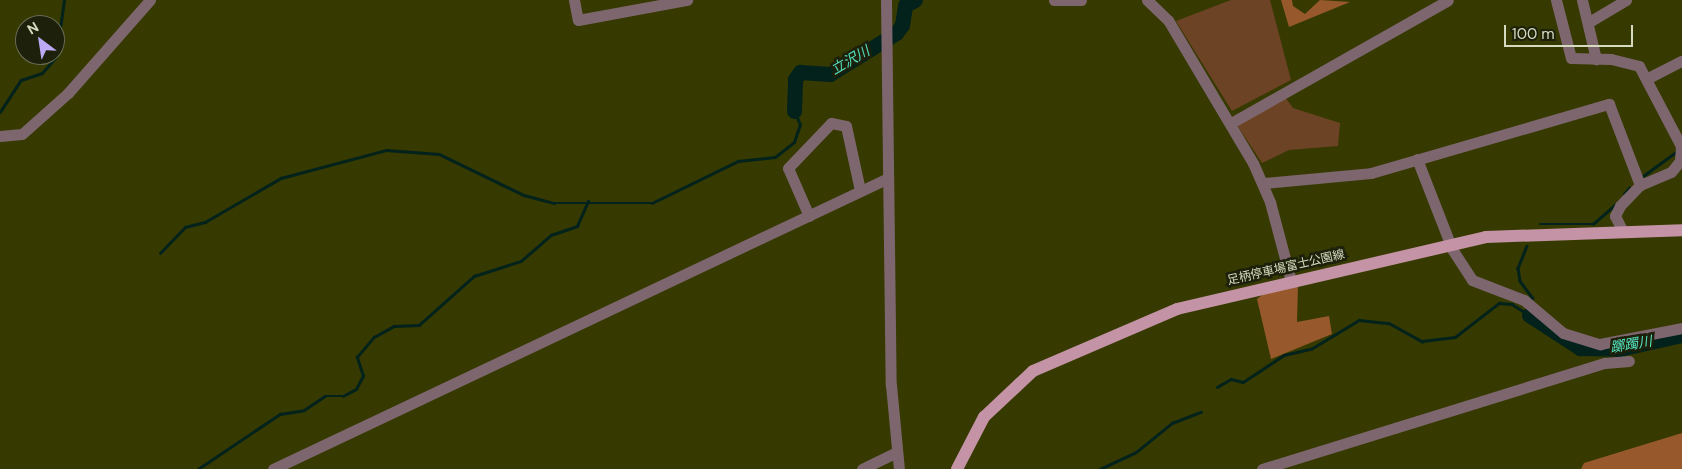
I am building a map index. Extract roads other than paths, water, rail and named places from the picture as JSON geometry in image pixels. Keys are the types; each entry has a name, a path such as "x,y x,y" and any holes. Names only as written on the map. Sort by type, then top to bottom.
{"main road":[{"name":"足柄停車場富士公園線","path":"958,469 984,417 1033,371 1177,309 1486,237 1682,230"}],"street":[{"path":"0,136 22,134 68,93 150,0"},
{"path":"574,0 578,20 687,0"},
{"path":"886,0 888,178 895,453 899,469"},
{"path":"1054,0 1080,0"},
{"path":"1147,0 1168,20 1231,123 1264,183 1291,281"},
{"path":"1231,123 1448,0"},
{"path":"1556,0 1571,58 1627,60 1639,66 1648,78 1681,146 1680,161 1671,172 1640,185 1615,216 1624,232"},
{"path":"1582,0 1589,22 1596,59"},
{"path":"1589,22 1626,0"},
{"path":"1648,78 1682,61"},
{"path":"1264,183 1371,173 1609,104 1640,185"},
{"path":"809,216 788,168 831,123 846,126 860,190"},
{"path":"1418,159 1450,244 1472,280 1524,300 1563,332 1600,344 1682,328"},
{"path":"273,469 888,178"},
{"path":"1600,344 1604,363"},
{"path":"1262,469 1604,363 1629,361"},
{"path":"862,469 895,453"}],"waterway":[{"path":"0,112 21,80 42,73 56,57 64,0"},
{"name":"立沢川","path":"794,111 795,79 800,72 830,74 896,33 902,25 905,5 915,0"},
{"path":"160,253 185,227 205,222 281,178 386,150 439,154 524,195 554,203 652,203 738,161 775,157 794,142 800,125 794,111"},
{"path":"1643,176 1676,152"},
{"path":"1624,194 1629,188"},
{"path":"198,469 280,414 304,410 325,396 343,396 356,389 363,376 357,357 374,337 394,326 419,325 474,276 521,261 551,235 577,226 588,201"},
{"path":"1540,224 1593,224 1616,204"},
{"path":"1527,246 1518,268 1520,281 1533,298"},
{"path":"1217,387 1231,379 1243,382 1284,355 1311,349 1359,320 1389,323 1422,341 1455,337 1499,303 1512,304 1529,315"},
{"name":"躑躅川","path":"1529,315 1580,348 1619,349 1682,335"},
{"path":"1100,469 1135,453 1172,423 1201,412"}]}
